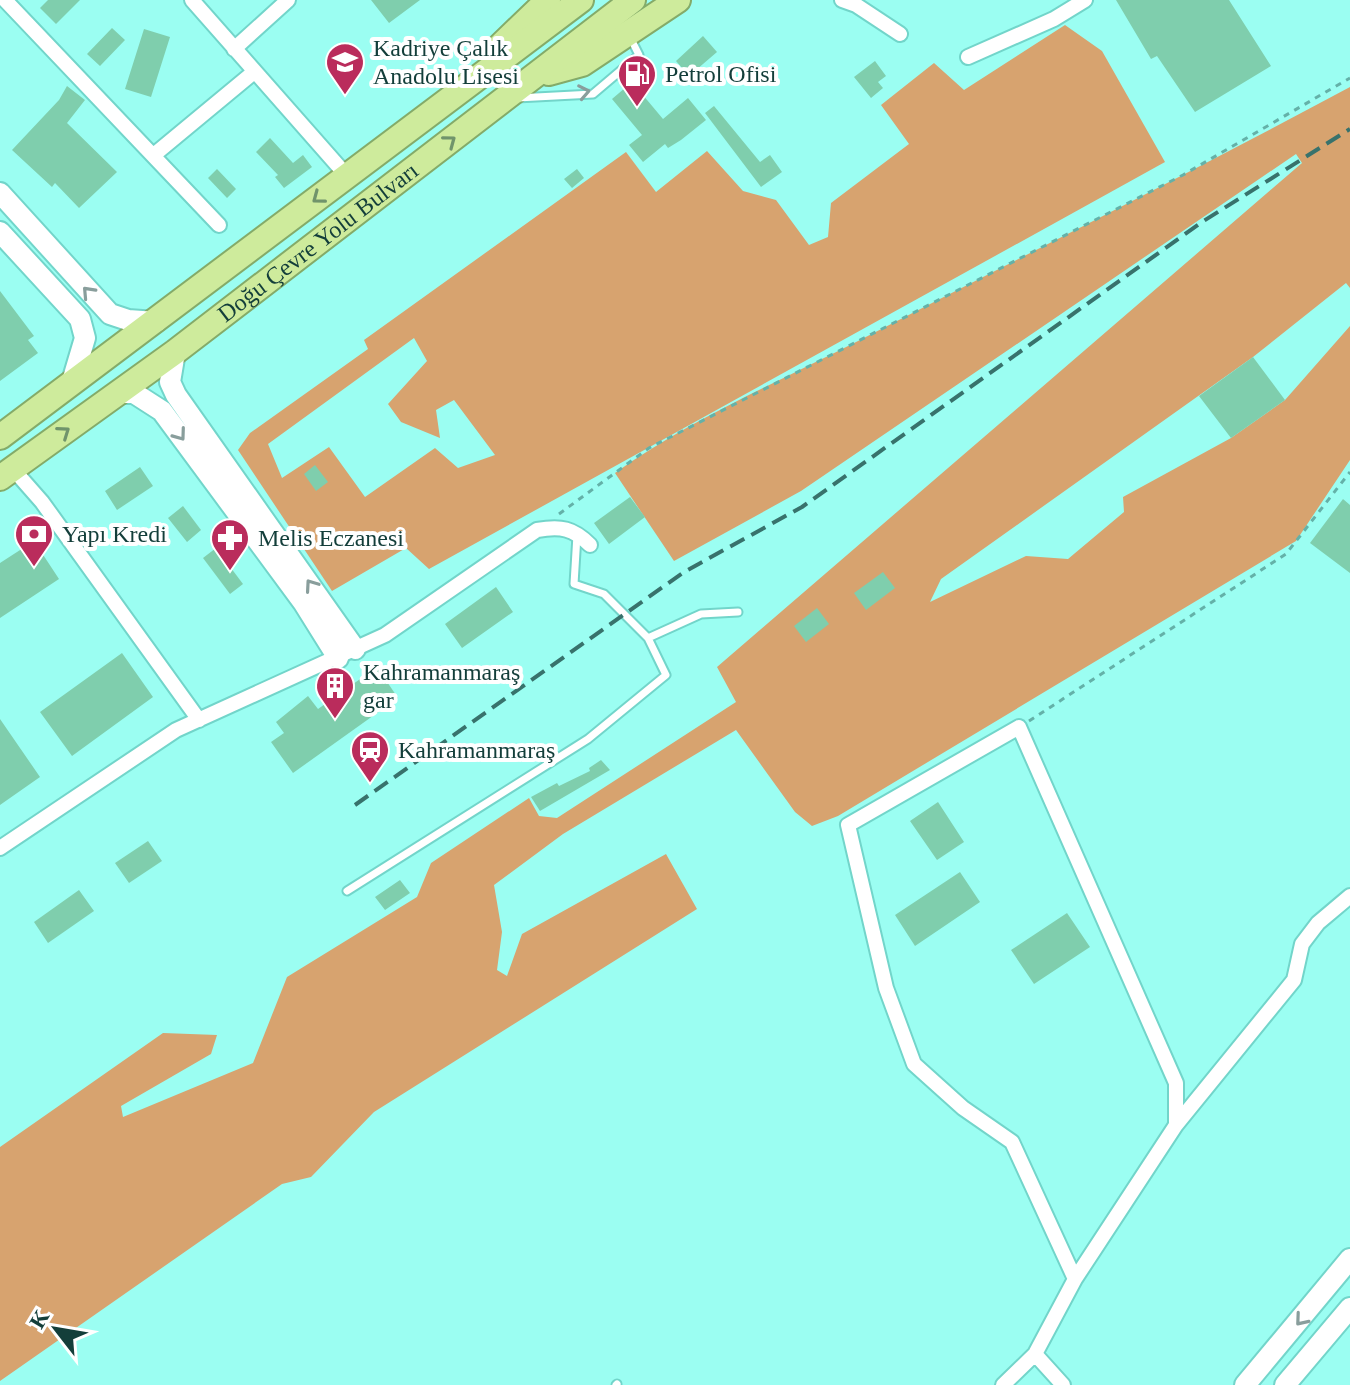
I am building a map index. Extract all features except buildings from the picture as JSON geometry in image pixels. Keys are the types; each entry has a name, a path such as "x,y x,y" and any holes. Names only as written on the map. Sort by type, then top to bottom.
{"highway":[{"path":"483,73 508,36 548,0"},
{"name":"Doğu Çevre Yolu Bulvarı","path":"0,437 581,0"},
{"name":"Doğu Çevre Yolu Bulvarı","path":"6,473 175,352 633,0"},
{"path":"539,75 582,64 678,0"}],"main road":[{"path":"0,193 110,314 128,320 156,322"},
{"path":"0,232 80,319 85,338 71,385"},
{"path":"175,352 170,382 176,395 347,653"},
{"path":"120,393 134,393 162,411 303,602 347,653"},
{"path":"1245,1385 1350,1259"},
{"path":"1285,1385 1350,1308"}],"street":[{"path":"5,0 155,154 219,225"},
{"path":"192,0 347,176"},
{"path":"234,49 288,0"},
{"path":"842,0 856,5 900,34"},
{"path":"968,57 1054,19 1085,0"},
{"path":"155,154 254,72"},
{"path":"6,473 42,502 199,720"},
{"path":"0,848 176,730 385,635 537,530 560,526 577,533 590,545"},
{"path":"1075,1279 1012,1142 963,1108 914,1064 886,988 848,825 1019,727 1176,1083 1176,1125"},
{"path":"1003,1385 1035,1354 1075,1279 1176,1125 1294,980 1302,944 1318,923 1350,896"},
{"path":"1035,1354 1063,1385"}],"lane":[{"path":"507,98 593,94 639,55 629,35"},
{"path":"347,891 588,739 666,675 648,638 604,594 574,584 577,533"},
{"path":"648,638 701,614 738,612"}],"path":[{"path":"537,530 649,448 1183,175 1350,78"},
{"path":"1019,727 1286,554 1350,472"}],"shaded area":[{"path":"1065,25 1102,51 1165,162 429,569 406,548 332,591 238,450 250,433 368,349 364,340 626,152 656,192 707,151 743,191 776,200 809,245 828,237 831,203 909,144 881,105 934,63 964,90","holes":["414,338 427,361 388,404 401,422 440,438 436,410 454,400 495,455 458,468 435,448 365,497 329,447 282,478 268,444"]},
{"path":"1350,87 1350,288 1346,283 1253,357 941,579 930,602 1026,556 1068,559 1124,512 1123,497 1231,438 1285,400 1350,326 1350,460 1296,541 838,816 812,826 795,812 736,730 563,834 494,885 502,932 497,970 507,976 522,934 666,854 697,909 374,1112 311,1177 282,1184 0,1381 0,1147 163,1033 217,1035 211,1054 121,1106 123,1117 253,1063 287,977 417,897 431,863 529,798 539,816 557,818 736,702 717,667 1302,163 1296,154 801,491 674,561 615,473 674,435 735,402"}],"railway":[{"path":"355,805 684,572 802,507 1202,222 1350,129"}],"place":[{"name":"Kadriye Çalık Anadolu Lisesi","path":"345,96"},
{"name":"Petrol Ofisi","path":"637,108"},
{"name":"Yapı Kredi","path":"34,568"},
{"name":"Melis Eczanesi","path":"230,572"},
{"name":"Kahramanmaraş gar","path":"335,720"},
{"name":"Kahramanmaraş","path":"370,784"}]}
